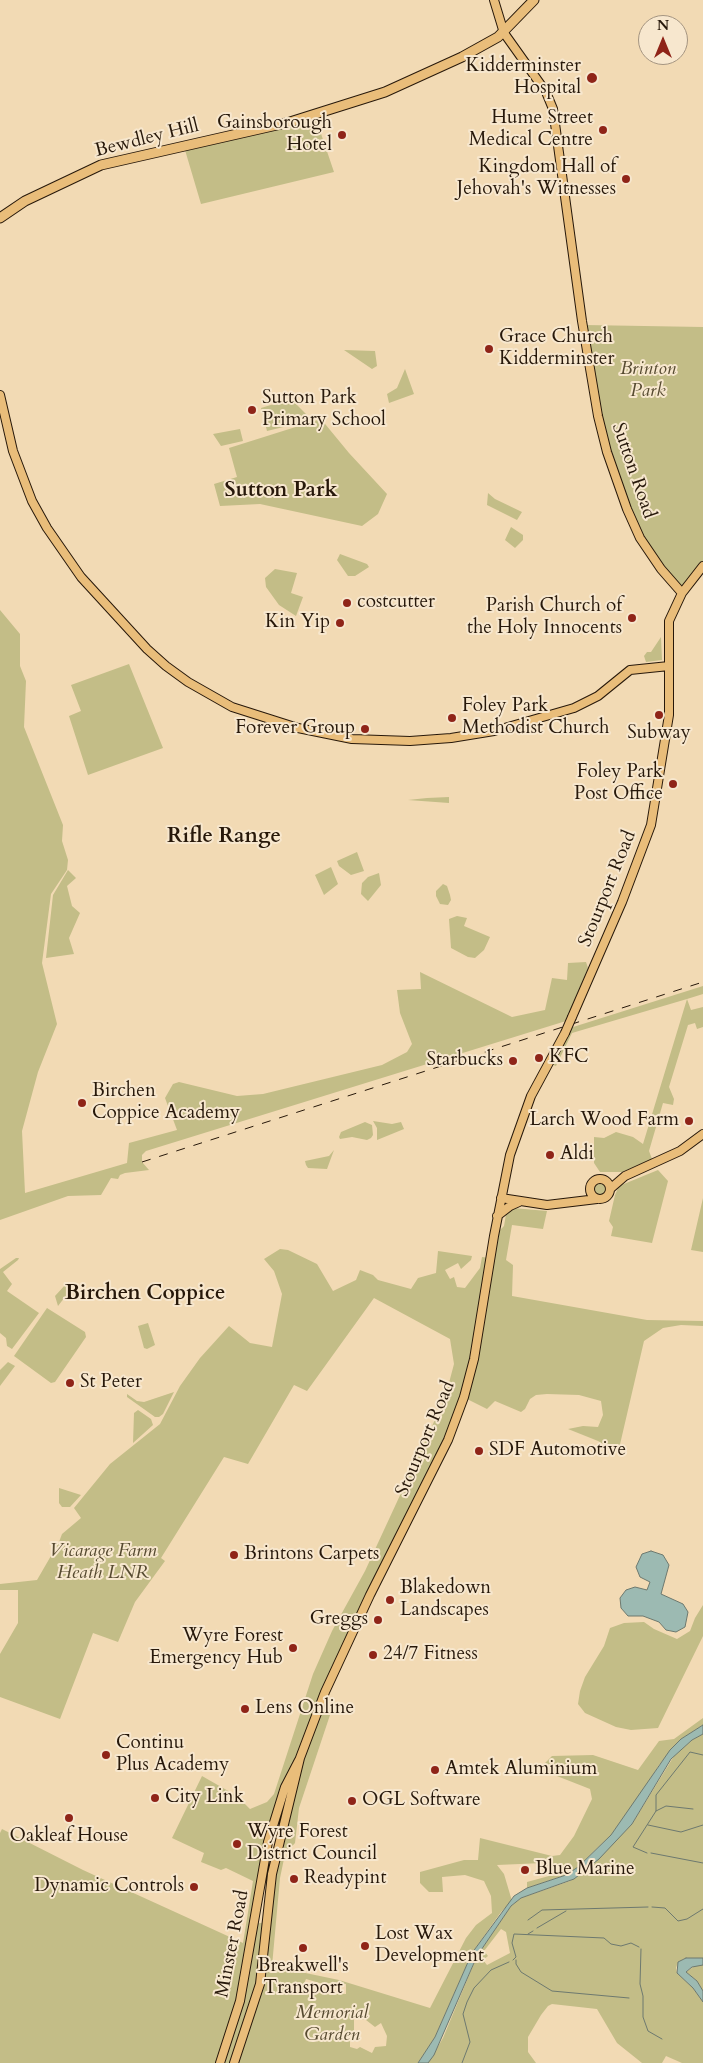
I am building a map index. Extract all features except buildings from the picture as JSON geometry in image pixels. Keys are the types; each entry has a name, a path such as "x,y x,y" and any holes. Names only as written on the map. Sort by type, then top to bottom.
{"highway":[{"name":"Bewdley Hill","path":"0,218 25,201 101,165 290,122 365,100 462,58 504,33 534,0"}],"main road":[{"name":"Sutton Road","path":"494,0 504,33 546,92 553,109 582,321 598,416 607,452 637,533 661,569 682,593"},
{"path":"0,395 13,451 32,501 47,528 82,576 153,655 188,682 232,707 298,728 352,739 410,741 451,738 494,731 574,708 598,696 630,670 668,666"},
{"name":"Stourport Road","path":"272,1829 285,1787 300,1758 326,1692 370,1595 448,1440 464,1398 474,1359 500,1198 510,1155 531,1096 565,1033 622,902 651,825 668,728 669,620 682,593 703,566"},
{"path":"573,1200 590,1189 595,1179 625,1176 680,1151 703,1134"},
{"path":"500,1198 547,1205 573,1200 597,1199 606,1197 610,1189 625,1176"},
{"path":"605,1179 610,1189"},
{"path":"590,1189 592,1196 597,1199"},
{"path":"497,1216 510,1206 521,1202"},
{"name":"Stourport Road","path":"281,1832 300,1758"},
{"name":"Minster Road","path":"220,2063 240,2001 266,1850 272,1829"},
{"name":"Minster Road","path":"234,2063 250,2018 261,1978 269,1892 281,1832"}],"green space":[{"path":"316,119 334,172 201,204 185,150"},
{"name":"Brinton Park","path":"585,325 703,327 703,562 680,590 642,537 608,450"},
{"path":"344,350 375,351 377,366 372,369"},
{"path":"405,369 414,394 389,403 387,394 397,388"},
{"path":"293,401 312,420 267,431 261,408"},
{"path":"321,419 387,494 378,514 362,526 260,504 220,506 214,484 237,477 229,448"},
{"path":"240,429 243,441 221,446 213,434"},
{"path":"488,493 495,499 522,512 517,520 487,505"},
{"path":"511,527 523,535 523,540 515,548 505,540"},
{"path":"340,554 367,564 369,567 355,576 348,576 337,560"},
{"path":"275,569 297,573 291,593 303,597 296,616 279,605 266,587 265,578"},
{"path":"0,610 20,634 20,666 26,681 24,727 63,825 62,841 68,860 67,870 51,894 42,963 57,1024 38,1072 22,1131 25,1193 127,1163 129,1143 177,1130 165,1098 173,1084 179,1082 237,1096 263,1094 382,1065 407,1052 412,1044 400,1013 397,990 421,989 420,972 512,1017 545,1010 552,978 567,980 568,963 586,962 588,968 566,1021 146,1151 142,1155 142,1162 149,1170 125,1173 120,1175 118,1179 111,1178 101,1195 68,1196 0,1220"},
{"path":"661,637 662,660 646,662 644,656 647,652 651,652"},
{"path":"129,664 163,748 88,775 69,716 81,711 71,685"},
{"path":"449,797 449,803 408,800 427,798"},
{"path":"357,852 364,871 351,875 339,866 337,861"},
{"path":"331,867 338,884 324,895 315,875"},
{"path":"68,870 76,878 67,886 72,906 80,913 69,938 74,954 46,958 53,895"},
{"path":"379,873 381,885 368,901 361,894 362,883 368,877"},
{"path":"443,884 447,886 450,895 451,900 448,905 440,904 436,896 436,891"},
{"path":"457,916 467,918 464,926 490,937 484,950 475,958 468,957 451,948 449,919"},
{"path":"703,986 703,994 572,1033 556,1066 553,1065 570,1028"},
{"path":"687,999 691,1010 703,1007 703,1027 697,1029 695,1023 688,1025 669,1087 674,1099 673,1105 663,1103 649,1151 652,1159 622,1172 600,1172 594,1163 594,1137 604,1138 616,1132 633,1137 643,1144"},
{"path":"373,1121 392,1124 401,1122 404,1129 377,1140 377,1128"},
{"path":"365,1122 372,1125 373,1135 371,1138 367,1140 352,1137 340,1139 341,1132"},
{"path":"334,1150 327,1169 308,1168 306,1165 305,1161 329,1156"},
{"path":"658,1170 668,1181 652,1243 611,1236 613,1227 609,1221 619,1186"},
{"path":"600,1181 608,1189 600,1197 592,1189"},
{"path":"703,1198 703,1252 691,1250"},
{"path":"513,1208 547,1211 543,1229 512,1225 506,1260 513,1265 512,1296 647,1320 703,1321 703,1326 681,1325 663,1328 644,1341 618,1453 598,1441 568,1429 583,1426 598,1427 603,1415 601,1401 579,1395 536,1395 530,1399 525,1409 521,1412 495,1401 487,1409 465,1398 317,1714 330,1715 299,1808 295,1843 285,1854 280,1878 272,1966 339,1980 430,2008 466,1938 476,1925 492,1913 491,1896 484,1881 465,1875 442,1877 443,1892 429,1892 420,1883 420,1872 464,1860 478,1860 480,1838 552,1856 560,1855 574,1836 592,1799 590,1789 539,1769 552,1756 593,1755 638,1770 659,1741 674,1739 703,1718 703,1725 681,1739 659,1765 636,1802 611,1835 571,1873 527,1888 527,1882 549,1876 543,1863 497,1865 504,1874 512,1901 501,1912 472,1953 435,2037 418,2063 0,2063 0,1833 2,1829 83,1870 243,1943 253,1881 226,1868 221,1870 201,1862 204,1853 172,1838 202,1776 237,1796 250,1809 267,1802 274,1794 313,1674 332,1631 365,1571 445,1398 454,1364 450,1339 374,1298 307,1391 294,1385 248,1464 224,1457 161,1558 165,1561 135,1602 118,1642 93,1633 60,1719 0,1697 0,1654 18,1623 18,1590 0,1590 0,1584 37,1580 62,1534 81,1518 74,1508 110,1464 160,1424 180,1386 200,1358 229,1326 250,1343 272,1347 282,1294 274,1271 264,1259 280,1249 288,1250 317,1264 333,1291 356,1280 360,1270 373,1275 378,1280 411,1289 418,1278 436,1273 438,1251 472,1256 471,1260 461,1269 458,1263 445,1270 450,1279 454,1277 457,1287 465,1288 480,1268 482,1257 490,1258 494,1236 504,1226 506,1214","holes":["300,1760 268,1900 267,1922 254,1924 265,1842 256,1824 272,1829","306,1979 323,1984 346,1984 346,1994 321,1993 302,1988","354,2017 366,2020 375,2027 381,2023 387,2036 386,2046 375,2047 372,2053 360,2047 357,2049 350,2047 350,2041 354,2037"]},
{"path":"16,1258 19,1258 3,1272 12,1284 7,1291 39,1313 12,1349 7,1346 6,1338 0,1333 0,1269"},
{"path":"66,1284 72,1288 58,1306 55,1296"},
{"path":"47,1308 85,1332 86,1337 55,1382 51,1383 14,1356"},
{"path":"148,1323 155,1345 147,1349 144,1348 138,1326"},
{"path":"8,1362 15,1366 0,1386 0,1370"},
{"path":"174,1392 163,1414 159,1417 155,1417 127,1397 127,1394 137,1401 144,1402"},
{"path":"138,1410 151,1419 153,1425 133,1443 134,1413"},
{"path":"59,1488 81,1495 70,1507 62,1507 59,1503"},
{"path":"703,1605 703,1636 658,1728 631,1730 616,1727 585,1713 578,1704 580,1691 585,1677 604,1646 610,1628 624,1623 644,1622 654,1629 677,1639 690,1631"},
{"path":"703,1734 703,1958 683,1959 676,1968 677,1973 693,1988 703,2002 703,2063 682,2063 666,2056 662,2063 642,2063 617,2043 597,2009 552,2004 541,2015 528,2037 528,2052 536,2063 428,2063 443,2038 477,1956 511,1906 521,1898 570,1881 587,1869 632,1824 674,1756 692,1740","holes":["501,1929 506,1932 510,1953 487,1965 483,1960 488,1956 484,1951"]},
{"path":"696,1965 703,1965 703,1991 697,1981 686,1972"}],"water":[{"path":"651,1551 663,1555 669,1565 661,1594 683,1604 688,1612 685,1627 676,1632 666,1630 659,1622 643,1616 628,1616 621,1608 620,1598 626,1590 635,1587 647,1590 650,1582 640,1577 636,1567 642,1554"},
{"path":"703,1725 703,1734 692,1740 671,1759 632,1824 599,1859 574,1879 521,1898 511,1906 477,1956 434,2055 428,2063 418,2063 435,2037 472,1953 514,1896 527,1888 566,1875 578,1867 611,1835 670,1750 681,1739"},
{"path":"686,1958 703,1958 703,1965 692,1967 686,1972 697,1981 703,1991 703,2002 693,1988 677,1973 678,1962"}],"waterway":[{"path":"647,1853 633,1847 656,1811 656,1795 690,1752 703,1755"},
{"path":"656,1811 666,1806 693,1809"},
{"path":"648,1825 681,1832 703,1825"},
{"path":"651,1853 703,1863"},
{"path":"528,1920 542,1910 648,1907"},
{"path":"652,1907 665,1908 678,1921 687,1919 703,1909"},
{"path":"537,1928 566,1911"},
{"path":"528,1934 533,1931"},
{"path":"513,1960 516,1957 512,1943 514,1934 604,1938 611,1944 621,1946 631,1943 639,1947"},
{"path":"641,1949 640,1984 643,1996 643,2017 648,2031 662,2039"},
{"path":"516,1960 516,1964 521,1972 552,1991 629,1998"},
{"path":"462,2063 470,2042 463,2014 467,2002 474,1988 491,1970 509,1962"}],"railway":[{"path":"142,1162 703,982"}],"place":[{"name":"Kidderminster Hospital","path":"592,78"},
{"name":"Hume Street Medical Centre","path":"603,130"},
{"name":"Gainsborough Hotel","path":"342,135"},
{"name":"Kingdom Hall of Jehovah's Witnesses","path":"626,179"},
{"name":"Grace Church Kidderminster","path":"489,349"},
{"name":"Sutton Park Primary School","path":"252,410"},
{"name":"costcutter","path":"347,603"},
{"name":"Parish Church of the Holy Innocents","path":"632,618"},
{"name":"Kin Yip","path":"340,623"},
{"name":"Subway","path":"659,715"},
{"name":"Foley Park Methodist Church","path":"452,718"},
{"name":"Forever Group","path":"365,729"},
{"name":"Foley Park Post Office","path":"673,784"},
{"name":"KFC","path":"539,1058"},
{"name":"Starbucks","path":"513,1061"},
{"name":"Birchen Coppice Academy","path":"82,1103"},
{"name":"Larch Wood Farm","path":"689,1121"},
{"name":"Aldi","path":"550,1155"},
{"name":"St Peter","path":"70,1383"},
{"name":"SDF Automotive","path":"479,1451"},
{"name":"Brintons Carpets","path":"234,1555"},
{"name":"Blakedown Landscapes","path":"390,1600"},
{"name":"Greggs","path":"378,1620"},
{"name":"Wyre Forest Emergency Hub","path":"293,1648"},
{"name":"24/7 Fitness","path":"373,1655"},
{"name":"Lens Online","path":"245,1709"},
{"name":"Continu Plus Academy","path":"106,1755"},
{"name":"Amtek Aluminium","path":"435,1770"},
{"name":"City Link","path":"155,1798"},
{"name":"OGL Software","path":"352,1801"},
{"name":"Oakleaf House","path":"69,1818"},
{"name":"Wyre Forest District Council","path":"237,1844"},
{"name":"Blue Marine","path":"525,1870"},
{"name":"Readypint","path":"294,1879"},
{"name":"Dynamic Controls","path":"194,1887"},
{"name":"Lost Wax Development","path":"365,1946"},
{"name":"Breakwell's Transport","path":"303,1948"}],"district":[{"name":"Sutton Park","path":"281,491"},
{"name":"Rifle Range","path":"224,837"},
{"name":"Birchen Coppice","path":"145,1294"}],"park label":[{"name":"Vicarage Farm Heath LNR","path":"103,1563"},
{"name":"Memorial Garden","path":"332,2025"}]}
